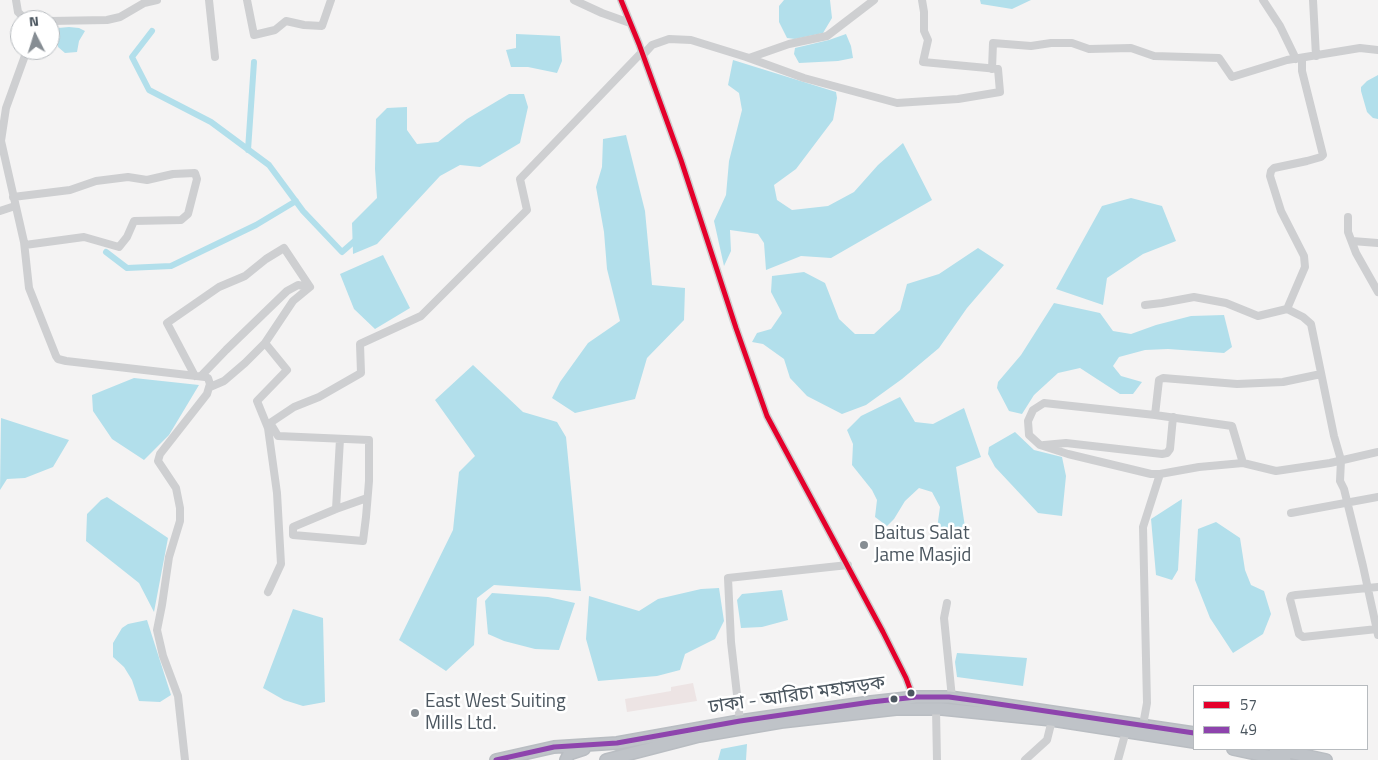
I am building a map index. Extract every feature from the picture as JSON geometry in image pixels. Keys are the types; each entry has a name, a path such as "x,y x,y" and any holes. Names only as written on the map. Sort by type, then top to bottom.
{"highway":[{"name":"ঢাকা - আরিচা মহাসড়ক","path":"496,760 566,746 599,745 740,721 862,703 913,698 952,698 1193,734"},
{"path":"606,760 699,736 781,722 896,709 936,709 1052,720 1193,742"},
{"path":"566,760 569,754 599,745"},
{"path":"1238,750 1277,757 1326,760"},
{"path":"528,753 540,754 542,760"}],"street":[{"path":"60,21 92,21 120,17 144,3 157,0"},
{"path":"209,0 215,57"},
{"path":"247,0 254,34 275,30 286,21 322,26 331,0"},
{"path":"574,0 630,23"},
{"path":"621,0 681,160 763,408 903,670 913,698"},
{"path":"749,58 789,44 827,36 874,0"},
{"path":"267,426 294,408 319,397 361,373 360,344 421,316 527,210 520,179 642,53 652,46 669,39 691,40 804,78 897,103 958,98 1000,92 998,69 923,62 928,40 924,31 922,0"},
{"path":"1263,0 1299,59 1322,155 1321,157 1274,168 1271,171 1270,176 1281,211 1304,256 1305,267 1287,309"},
{"path":"1313,0 1316,56"},
{"path":"992,68 993,43 1031,46 1051,43 1072,43 1090,49 1130,48 1154,56 1219,58 1232,76 1259,67 1360,48 1378,50"},
{"path":"23,60 4,105 1,141 25,245 29,288 58,359 66,362 198,376 208,378 210,387"},
{"path":"13,197 70,190 96,181 128,177 147,180 173,174 195,173 197,179 188,214 181,220 134,221 127,237 119,247 84,237 25,245"},
{"path":"0,211 15,206"},
{"path":"1348,217 1348,232 1356,253 1378,292"},
{"path":"1352,240 1378,243"},
{"path":"198,376 167,323 220,287 245,276 266,259 284,248 310,287"},
{"path":"198,376 287,291 298,285 310,287"},
{"path":"185,760 178,696 163,656 157,630 169,557 180,521 180,508 176,488 158,461 160,454 210,387 224,381 266,343 294,301 310,287"},
{"path":"1145,305 1194,297 1226,303 1258,316 1287,309 1303,317 1311,324 1334,436 1341,460 1340,481 1347,502 1368,589 1378,633 1303,637 1299,634 1290,599 1291,596 1296,594 1368,589 1378,587"},
{"path":"266,343 287,370 257,401 267,426 277,493 281,564 268,592"},
{"path":"1155,415 1158,383 1163,378 1237,384 1282,382 1321,374"},
{"path":"1243,463 1232,426 1173,417 1044,403 1033,410 1028,421 1029,435 1040,445 1141,472 1160,474 1199,467 1243,463 1276,471 1299,469 1378,452"},
{"path":"1040,445 1066,443 1167,453 1170,449 1173,417"},
{"path":"267,426 272,426 278,436 369,440 367,498 363,541 293,535 293,527 336,508 367,498"},
{"path":"336,508 340,439"},
{"path":"1143,725 1148,703 1143,527 1160,474"},
{"path":"1291,513 1378,497"},
{"path":"740,721 730,642 728,578 848,565"},
{"path":"947,602 944,618 952,698"},
{"path":"936,709 937,760"},
{"path":"1025,760 1047,740 1052,720"},
{"path":"1118,760 1126,730"}],"shaded area":[{"path":"693,683 697,701 627,712 625,699 671,691 671,687"}],"water":[{"path":"784,0 830,0 832,18 823,33 795,39 787,38 779,22 779,6"},
{"path":"980,0 1031,0 1012,9 981,4"},
{"path":"60,28 79,28 85,31 79,41 77,52 65,53 60,49"},
{"path":"516,34 560,36 562,61 557,73 528,67 511,67 506,50 516,48"},
{"path":"846,34 853,58 838,61 799,63 794,54 795,48"},
{"path":"733,60 836,92 837,98 833,120 796,169 774,185 777,200 792,210 828,206 854,192 878,165 903,143 932,200 831,258 801,256 766,270 764,243 758,234 730,230 731,251 724,266 714,221 726,195 729,161 742,110 739,93 728,85"},
{"path":"1378,75 1378,119 1373,118 1367,112 1361,87"},
{"path":"509,94 524,94 528,107 520,143 480,167 460,165 440,176 377,244 353,254 352,223 377,198 375,169 376,119 387,108 407,107 407,130 417,144 438,142 467,119"},
{"path":"626,135 645,211 652,285 685,288 684,320 647,358 635,399 575,413 552,398 560,382 588,343 620,321 607,269 604,232 596,187 602,167 603,139"},
{"path":"1131,198 1162,206 1176,241 1143,254 1107,278 1103,305 1056,289 1102,206"},
{"path":"978,248 1004,265 967,308 939,348 902,379 866,405 842,414 807,396 790,378 784,359 763,344 752,342 757,333 771,329 782,313 771,292 772,276 804,272 825,283 839,319 855,334 874,334 900,310 907,284 939,274"},
{"path":"383,255 410,308 375,329 354,309 340,274"},
{"path":"1054,303 1100,313 1113,331 1131,334 1191,316 1224,315 1232,347 1224,353 1168,349 1145,350 1119,357 1113,366 1121,376 1142,382 1133,394 1120,394 1080,368 1058,373 1034,395 1022,414 1009,411 997,388 998,382 1021,355"},
{"path":"473,365 523,412 557,422 566,437 581,591 494,585 477,598 474,645 446,671 399,640 453,530 459,472 475,456 435,400"},
{"path":"134,378 199,385 169,435 144,460 112,439 93,411 92,395"},
{"path":"900,397 915,422 933,424 964,408 981,457 956,467 965,527 963,539 948,540 936,536 940,507 932,492 919,488 905,501 894,519 887,526 875,517 877,500 872,490 852,465 853,444 847,430 861,416"},
{"path":"1,418 69,440 53,467 25,478 7,479 0,490"},
{"path":"1015,432 1034,450 1062,457 1066,476 1062,516 1038,513 995,467 988,454 989,447"},
{"path":"107,497 168,538 154,612 139,583 86,541 87,514 101,500"},
{"path":"1182,499 1178,570 1172,580 1156,575 1151,519"},
{"path":"1216,522 1240,538 1245,570 1251,585 1264,591 1271,614 1263,634 1233,653 1210,618 1195,580 1198,529"},
{"path":"719,588 724,621 715,639 685,654 680,670 657,676 598,681 586,639 589,596 639,611 658,599 701,589"},
{"path":"782,590 788,620 762,627 741,628 737,600 742,594"},
{"path":"492,593 548,597 575,603 559,650 535,649 504,641 488,634 485,601"},
{"path":"293,609 323,618 325,702 303,706 284,700 263,688"},
{"path":"147,620 171,695 160,702 139,701 132,680 124,667 113,657 113,643 122,628 128,624"},
{"path":"957,653 1027,658 1023,686 957,677 955,662"},
{"path":"747,744 746,760 718,760 721,749"}],"waterway":[{"path":"152,31 132,57 149,90 211,122 269,165 303,211 342,252 358,238"},
{"path":"248,150 254,62"},
{"path":"106,252 127,268 171,266 256,225 296,201"}],"transit line":[{"name":"57","path":"621,0 681,160 767,416 883,632 906,678 913,697"},
{"name":"49","path":"496,760 554,747 617,743 740,721 916,697 949,697 1193,733"}],"place":[{"name":"Baitus Salat Jame Masjid","path":"864,545"},
{"name":"East West Suiting Mills Ltd.","path":"415,713"}]}
